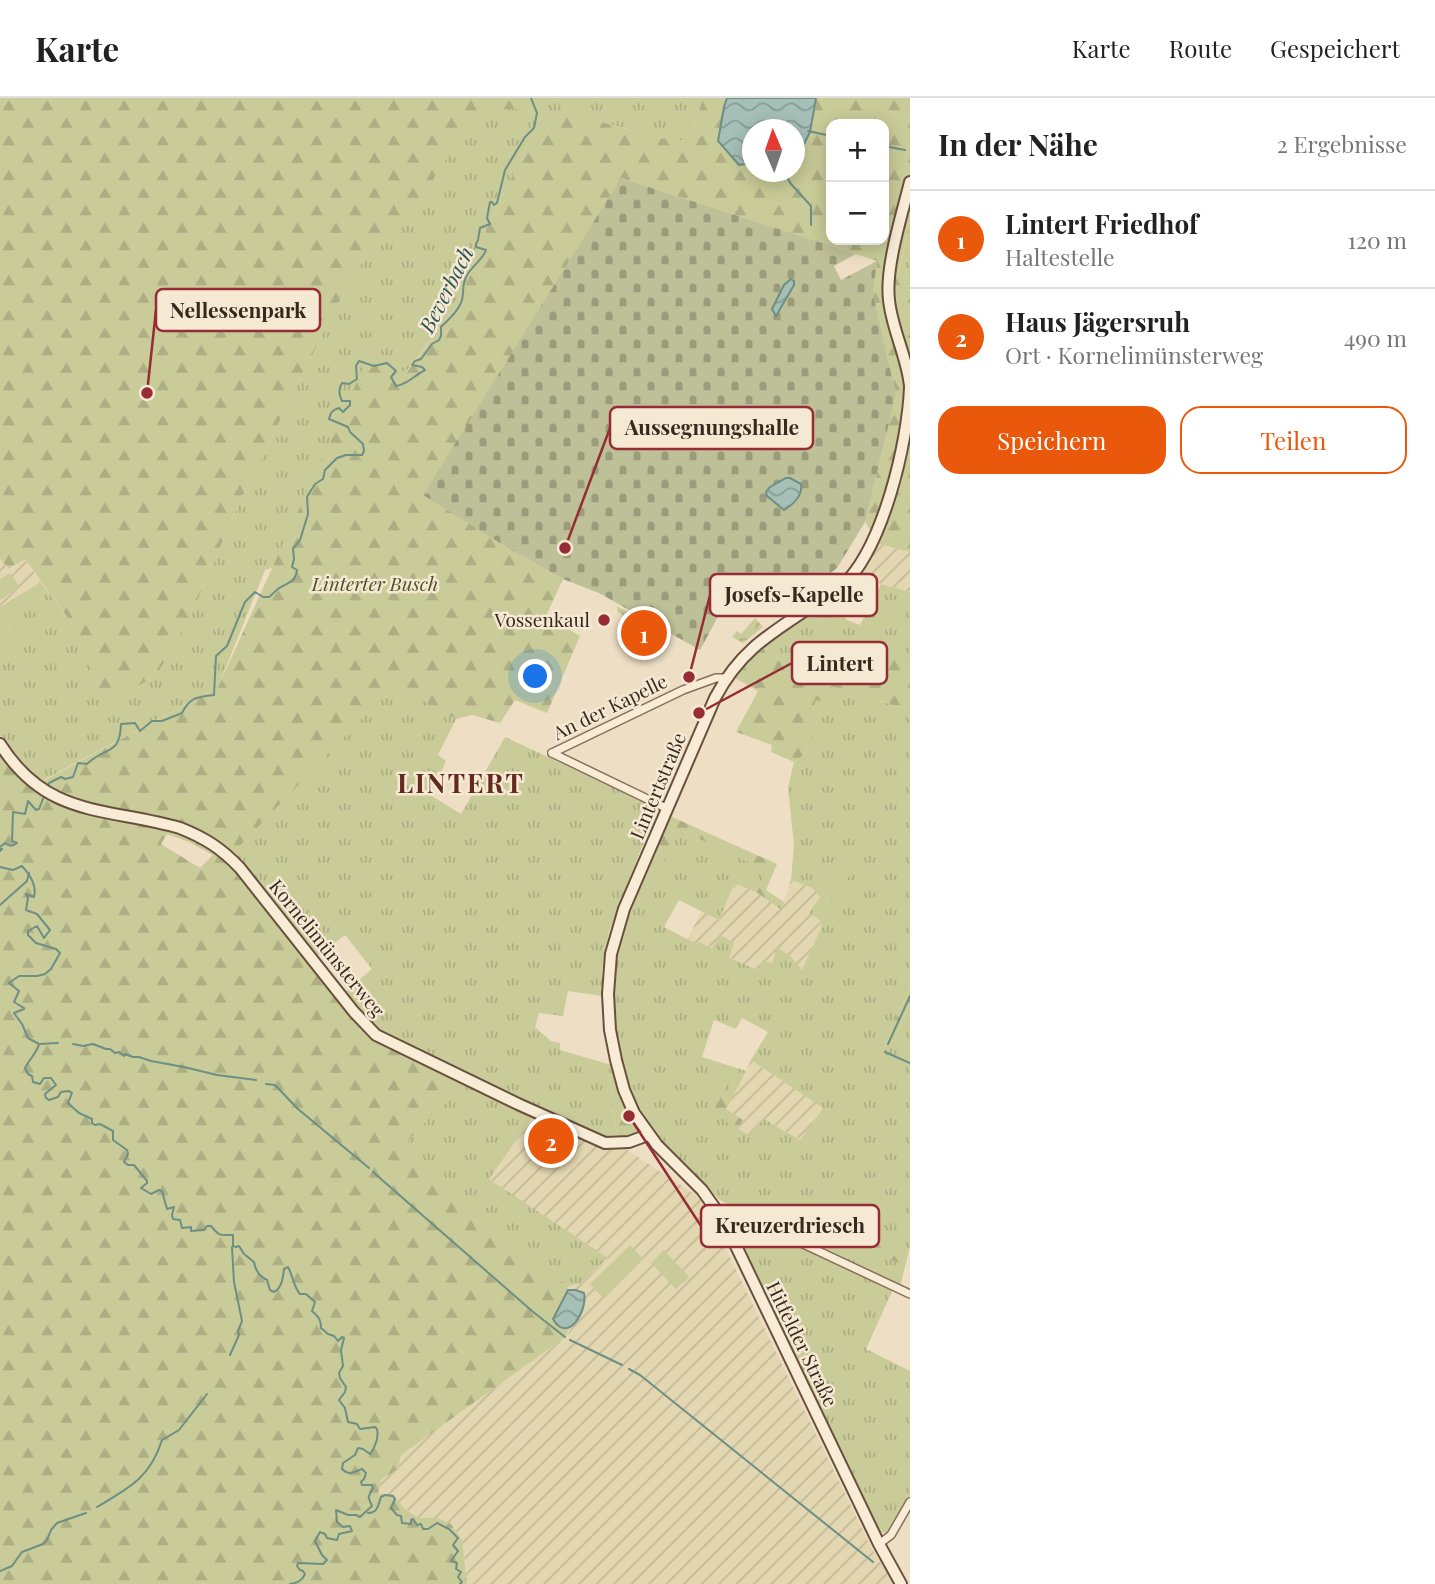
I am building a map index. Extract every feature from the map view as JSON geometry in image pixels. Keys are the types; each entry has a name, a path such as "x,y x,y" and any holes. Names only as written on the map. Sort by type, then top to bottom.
{"main road":[{"name":"Lintertstraße","path":"649,1135 630,1104 620,1077 610,1030 608,974 620,920 725,678 745,654 768,634 841,587 860,564 874,537 896,476 909,404 908,372 889,301 889,281 910,182"},
{"name":"Kornelimünsterweg","path":"0,744 23,774 53,796 81,807 180,828 221,849 240,868 354,1012 376,1035 605,1143 629,1142 649,1135"},
{"name":"Hitfelder Straße","path":"649,1135 702,1190 724,1221 878,1544 901,1584"}],"street":[{"name":"An der Kapelle","path":"668,809 552,753 683,690 716,678 725,678"},
{"path":"724,1221 741,1216 752,1220 910,1294"},
{"path":"878,1544 891,1535 910,1502"}],"shaded area":[{"path":"879,544 910,552 910,592 860,578"},
{"path":"0,559 9,570 25,559 41,582 0,607"},
{"path":"791,880 812,888 821,896 819,919 822,926 802,971 791,957 777,948 772,964 759,970 728,958 720,935 712,948 687,940 702,911 719,920 736,882 781,909"},
{"path":"751,1060 823,1107 801,1140 764,1119 748,1136 737,1129 743,1120 726,1109"},
{"path":"534,1115 604,1146 626,1149 696,1195 711,1214 872,1549 894,1584 467,1584 464,1556 437,1518 419,1518 405,1509 393,1494 378,1494 381,1480 398,1469 401,1455 564,1338 576,1322 576,1290 568,1290 569,1286 581,1283 608,1259 489,1179"}],"green space":[{"path":"0,98 536,98 537,108 478,110 413,210 368,252 336,307 239,503 189,620 157,674 135,688 98,689 78,632 25,559 9,569 0,559"},
{"path":"536,98 702,98 702,101 689,141 660,138 591,119 541,118 489,223 460,301 406,372 366,362 286,563 265,570 218,687 38,783 13,758 0,737 0,640 16,636 0,619 0,607 41,582 78,632 98,689 189,620 239,503 336,307 368,252 413,210 478,109 536,108"},
{"name":"Linterter Busch","path":"702,98 727,98 724,107 739,165 742,165 742,182 805,182 805,142 810,132 816,98 910,98 910,217 899,273 910,275 910,552 879,544 865,522 896,395 873,294 877,261 828,245 889,245 889,119 826,119 826,244 621,178 513,551 563,579 546,616 580,636 547,713 515,700 500,723 472,715 456,719 394,685 228,858 364,1028 467,1082 419,1128 398,1154 491,1233 569,1286 553,1319 563,1329 570,1328 564,1338 401,1455 398,1469 381,1480 378,1494 393,1494 405,1509 419,1518 437,1518 451,1524 462,1540 467,1584 0,1584 0,749 19,776 32,787 218,687 366,362 407,372 460,301 489,223 541,118 562,115 591,119 660,138 689,141","holes":["167,834 213,855 200,868 161,844"]},
{"path":"621,178 856,254 834,266 841,280 877,261 873,294 896,395 865,522 837,568 774,616 728,598 700,650 599,593 563,579 423,495"},
{"path":"910,217 910,275 899,274"},
{"path":"10,573 20,587 0,600 0,579"},
{"path":"881,584 910,592 910,657 863,644 803,678 786,672 774,651 762,647 833,602 847,620 860,625"},
{"path":"617,606 669,637 664,639 618,612"},
{"path":"755,618 763,627 743,643 732,637 737,631 741,634"},
{"path":"0,619 15,632 17,636 0,640"},
{"path":"863,644 910,657 910,710 830,686 825,703 816,700 811,714 820,717 805,754 794,762 771,752 772,745 736,732 758,691 735,678 762,647 774,651 786,672 803,678"},
{"path":"394,684 456,719 438,755 446,761 430,795 461,814 505,737 657,808 609,932 602,971 602,996 568,991 563,1016 539,1013 535,1027 551,1041 560,1043 560,1050 608,1064 617,1138 606,1138 546,1113 384,1036 368,1023 344,993 372,969 345,935 316,957 231,854"},
{"path":"830,686 910,710 910,988 885,1043 891,1046 910,1004 910,1246 900,1287 740,1212 720,1200 651,1132 629,1090 619,1056 613,998 617,944 646,875 654,879 680,830 767,870 756,892 735,883 719,920 679,900 664,927 697,944 699,942 712,948 720,935 734,943 729,958 758,970 762,961 772,963 777,947 791,957 802,970 822,926 819,919 809,913 820,897 812,888 791,880 794,845 788,788 794,762 805,754 819,717 811,714 816,699","holes":["742,1018 768,1032 751,1060 823,1108 800,1140 764,1119 748,1135 719,1116 713,1106 722,1096 730,1102 746,1071 702,1057 714,1020 736,1029"]},
{"path":"670,816 777,864 766,890 784,902 782,910 756,892 766,870 680,830 654,880 646,875"},
{"path":"836,859 853,872 828,901 813,889"},
{"path":"910,988 910,1004 891,1046 885,1043"},
{"path":"608,1064 611,1064 639,1130 629,1137 617,1138"},
{"path":"720,1076 728,1082 722,1096 730,1102 726,1109 743,1120 737,1129 705,1101"},
{"path":"467,1082 534,1115 489,1179 608,1258 581,1283 569,1286 491,1233 398,1154 419,1128"},
{"path":"820,1216 903,1251 899,1263 812,1229"},
{"path":"737,1219 893,1289 866,1349 910,1371 910,1496 889,1533 878,1532 732,1226"},
{"path":"630,1245 643,1259 603,1298 590,1284"},
{"path":"664,1250 689,1277 676,1289 651,1263"}],"water":[{"path":"727,98 816,98 810,132 805,142 805,119 742,119 742,165 739,165 718,141"},
{"path":"791,279 794,285 776,316 772,309 784,285"},
{"path":"786,478 801,484 801,488 797,499 784,510 767,496 766,492"},
{"path":"568,1290 584,1293 584,1300 576,1322 565,1328 553,1319"}],"waterway":[{"name":"Beverbach","path":"48,786 61,777 73,777 78,763 87,764 115,746 121,724 135,723 140,731 152,721 162,721 182,713 195,699 214,695 216,656 227,646 245,602 255,592 269,597 294,578 297,570 292,567 293,549 300,540 308,514 307,497 315,484 323,479 325,470 337,458 362,455 364,451 363,444 348,427 329,419 333,411 339,408 343,412 350,405 350,401 341,399 339,390 342,383 349,384 357,379 356,366 359,361 374,366 387,363 396,371 391,377 396,386 404,384 425,370 412,365 439,340 441,327 461,304 466,277 486,250 476,247 476,244 480,228 490,224 487,218 490,202 494,205 497,203 505,170 525,137 534,128 537,113 531,98"},
{"path":"808,131 826,135"},
{"path":"889,147 905,150"},
{"path":"790,182 811,206 811,225"},
{"name":"Beverbach","path":"0,847 5,843 11,846 17,843 12,841 13,812 25,814 28,801 36,810 39,809 45,794"},
{"name":"Beverbach","path":"0,849 0,851"},
{"name":"Beverbach","path":"0,867 13,870 22,866 28,873 35,893 34,897 26,894 26,910 37,914 50,930 44,938 37,926 28,931 28,935 36,943 56,949 60,953 45,974 19,976 9,983 19,991 14,1002 24,1008 14,1013 28,1038 39,1044 25,1068 32,1076 33,1082 40,1084 44,1078 51,1078 56,1085 45,1094 46,1098 49,1100 58,1097 61,1092 69,1091 72,1093 68,1103 79,1113 92,1119 95,1125 100,1124 113,1131 113,1140 127,1150 124,1162 134,1165 147,1181 141,1188 151,1194 162,1191 167,1209 174,1207 173,1219 180,1220 182,1228 191,1227 191,1231 204,1230 211,1226 220,1235 233,1235 233,1246 239,1246 254,1262 258,1272 274,1292 283,1279 284,1269 288,1267 300,1294 306,1294 315,1302 312,1311 319,1319 321,1328 338,1341 344,1338 341,1350 343,1366 339,1373 346,1387 339,1400 345,1408 348,1422 357,1424 360,1429 375,1427 377,1435 370,1454 358,1448 355,1455 343,1463 342,1469 349,1473 362,1469 366,1473 361,1482 362,1485 372,1485 369,1497 372,1506 360,1517 336,1510 337,1522 343,1527 350,1526 352,1531 339,1534 337,1540 327,1538 320,1532 315,1541 327,1560 323,1564 298,1563 297,1566 305,1574 299,1581 290,1584"},
{"path":"0,905 27,881 29,873"},
{"path":"888,1044 910,996"},
{"path":"39,1044 58,1043"},
{"path":"73,1044 93,1044 124,1056 125,1054 217,1075 256,1080"},
{"path":"885,1052 910,1063"},
{"path":"266,1084 275,1085 298,1109 369,1168"},
{"path":"373,1172 565,1337"},
{"path":"230,1355 242,1321 234,1282 232,1247"},
{"path":"570,1340 622,1365"},
{"path":"629,1369 640,1375 873,1562"},
{"path":"97,1507 145,1473 162,1440 179,1430 207,1394"},
{"path":"368,1513 376,1510 381,1497 393,1496 395,1499 391,1508 401,1516 402,1523 411,1524 413,1519 417,1525 421,1524 423,1529 437,1523 449,1529 458,1538 453,1545 458,1551 451,1561 457,1563 456,1569 461,1572 458,1577 462,1582 460,1584"},
{"path":"0,1571 12,1566 22,1552 43,1544 57,1523 86,1513"}],"place":[{"name":"Nellessenpark","path":"147,393"},
{"name":"Aussegnungshalle","path":"565,548"},
{"name":"Vossenkaul","path":"604,620"},
{"name":"Lintert Friedhof","path":"644,633"},
{"name":"Josefs-Kapelle","path":"689,677"},
{"name":"Lintert","path":"699,713"},
{"name":"Kreuzerdriesch","path":"629,1116"},
{"name":"Haus Jägersruh","path":"551,1141"}],"district":[{"name":"LINTERT","path":"461,784"}]}
